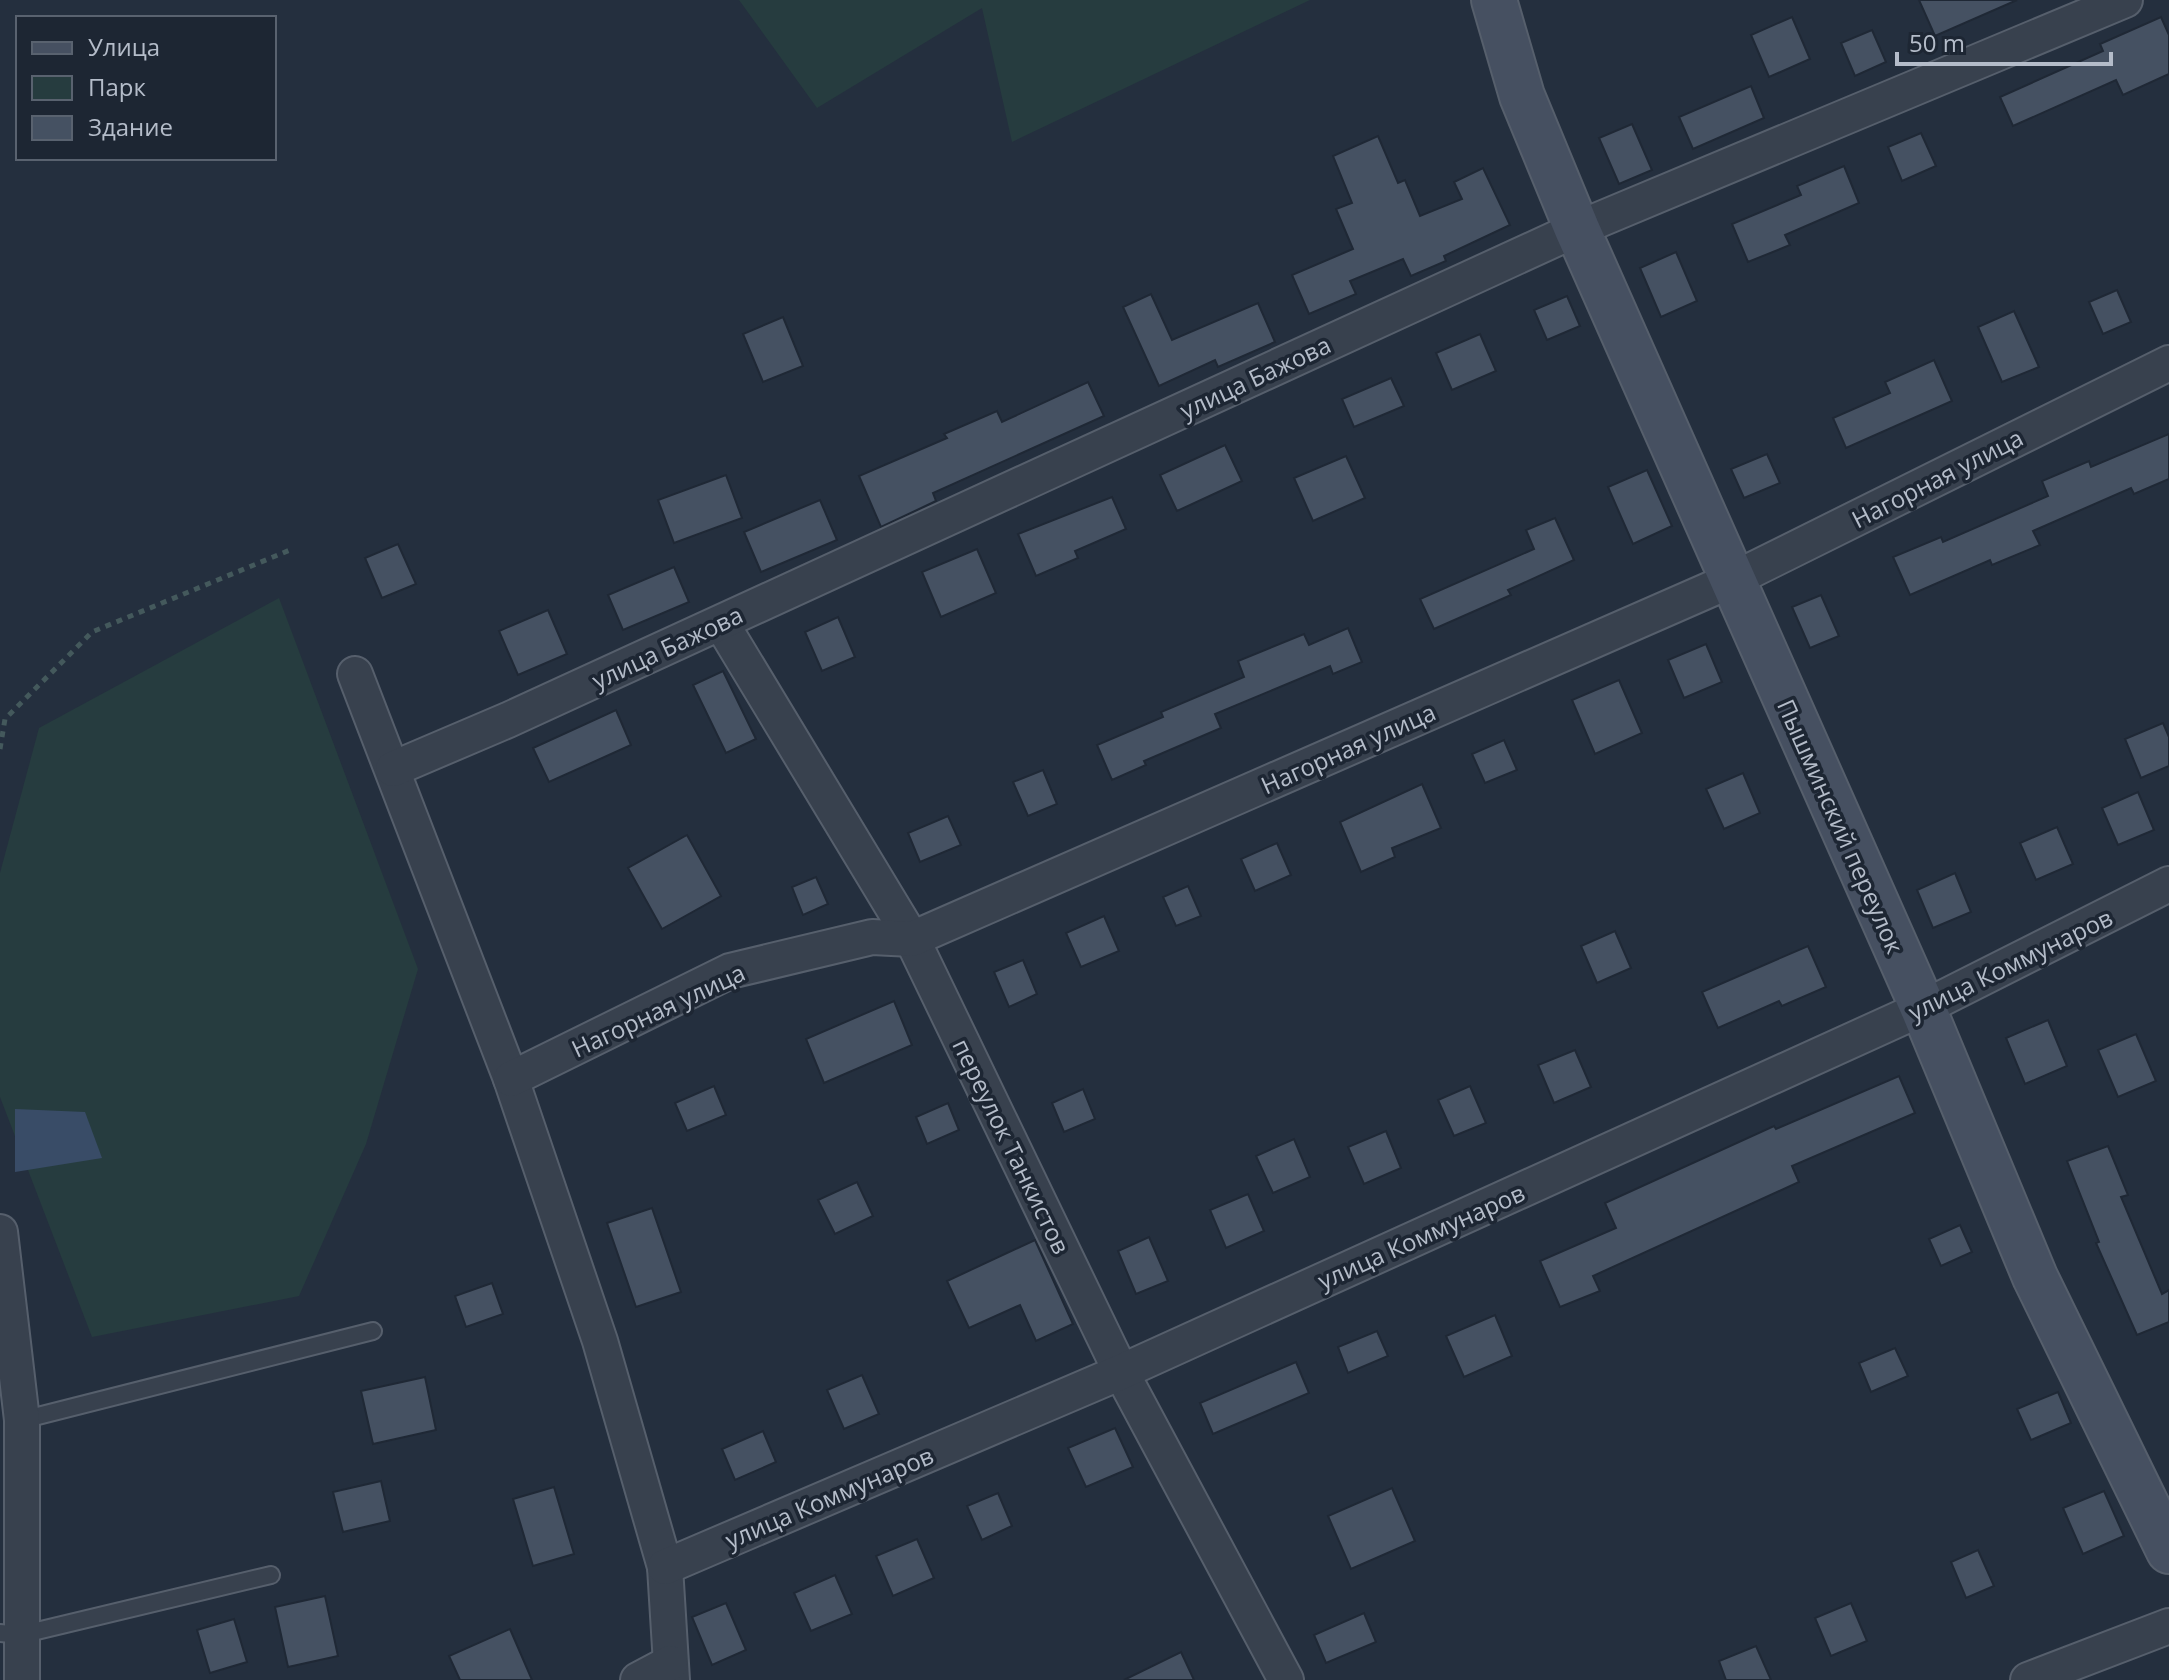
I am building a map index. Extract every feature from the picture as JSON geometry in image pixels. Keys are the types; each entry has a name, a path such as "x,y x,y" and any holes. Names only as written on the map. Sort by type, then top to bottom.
{"street":[{"name":"Пышминский переулок","path":"1494,0 1522,96 1577,229 1923,1008 2035,1277 2169,1551"},
{"name":"улица Бажова","path":"393,769 721,623 1577,229 2125,0"},
{"name":"Нагорная улица","path":"511,1079 730,971 872,937 912,939 1734,579 2169,363"},
{"name":"переулок Танкистов","path":"721,623 912,939 1121,1372 1286,1680"},
{"path":"355,674 511,1079 600,1341 665,1567 671,1671 638,1680"},
{"name":"улица Коммунаров","path":"665,1567 1121,1372 1923,1008 2169,884"},
{"path":"0,1232 22,1420 10,1634 22,1680"},
{"path":"2028,1680 2169,1626"}],"lane":[{"path":"22,1420 373,1331"},
{"path":"10,1634 271,1575"}],"path":[{"path":"0,749 5,719 92,632 290,550"}],"green space":[{"path":"739,0 1310,0 1012,142 982,8 817,108"},
{"path":"279,598 418,969 366,1144 299,1296 92,1337 0,1097 0,873 39,728"}],"water":[{"path":"15,1109 85,1112 102,1158 15,1172"}],"building":[{"path":"1919,0 2017,0 1935,36"},
{"path":"1792,17 1810,59 1769,77 1751,35"},
{"path":"2161,17 2169,35 2169,74 2123,95 2116,80 2013,126 2000,97 2103,51 2100,44"},
{"path":"1872,30 1886,62 1855,76 1841,43"},
{"path":"1751,86 1764,118 1693,149 1679,117"},
{"path":"1632,124 1652,170 1619,184 1599,138"},
{"path":"1921,133 1936,166 1902,181 1888,147"},
{"path":"1378,136 1398,183 1405,180 1420,216 1462,199 1454,182 1483,168 1510,225 1444,256 1446,261 1411,276 1403,259 1350,281 1356,294 1309,314 1292,275 1353,249 1336,209 1352,203 1333,156"},
{"path":"1844,166 1859,203 1785,235 1790,245 1748,262 1732,224 1801,195 1797,186"},
{"path":"1676,252 1697,301 1661,317 1640,268"},
{"path":"2117,290 2131,322 2103,334 2089,302"},
{"path":"1151,294 1172,340 1258,303 1275,342 1218,367 1215,360 1159,386 1123,307"},
{"path":"1567,296 1580,326 1547,340 1534,310"},
{"path":"2014,311 2039,367 2002,382 1978,327"},
{"path":"783,317 803,366 763,382 743,334"},
{"path":"1480,334 1496,371 1452,390 1436,353"},
{"path":"1934,360 1952,401 1846,448 1833,418 1890,393 1885,382"},
{"path":"1391,378 1404,406 1354,427 1342,399"},
{"path":"1088,382 1104,416 933,493 936,501 881,527 859,476 947,438 944,434 997,411 1002,422"},
{"path":"2169,434 2169,479 2134,494 2131,488 2033,531 2040,545 1992,565 1990,560 1910,595 1893,557 1941,537 1943,542 2048,496 2042,481 2089,461 2091,467"},
{"path":"1225,445 1242,481 1177,511 1160,475"},
{"path":"1767,454 1780,483 1744,498 1731,469"},
{"path":"1346,456 1365,498 1313,521 1294,478"},
{"path":"1647,470 1672,526 1633,544 1608,487"},
{"path":"726,475 742,518 674,543 658,500"},
{"path":"1112,497 1126,529 1075,551 1078,558 1036,576 1018,534"},
{"path":"820,500 837,540 761,572 744,532"},
{"path":"1555,518 1574,560 1508,590 1511,595 1434,629 1420,599 1534,549 1526,530"},
{"path":"398,544 416,584 382,598 365,558"},
{"path":"977,549 996,593 941,617 922,572"},
{"path":"674,567 689,602 623,630 608,595"},
{"path":"1821,595 1839,636 1810,648 1792,607"},
{"path":"548,610 567,654 518,675 499,631"},
{"path":"838,617 855,657 822,671 805,632"},
{"path":"1348,628 1362,662 1333,674 1330,666 1215,714 1221,728 1144,761 1146,765 1112,780 1097,745 1163,717 1161,712 1244,677 1238,661 1304,634 1309,645"},
{"path":"1706,644 1722,682 1684,698 1668,660"},
{"path":"723,671 756,739 726,753 693,685"},
{"path":"1619,680 1642,733 1595,754 1572,700"},
{"path":"616,710 631,745 549,782 533,748"},
{"path":"2163,723 2169,737 2169,766 2141,778 2125,739"},
{"path":"1504,740 1517,770 1485,783 1472,754"},
{"path":"1043,770 1057,804 1028,816 1013,782"},
{"path":"1743,773 1760,813 1724,829 1706,789"},
{"path":"1422,784 1441,828 1392,848 1395,857 1361,872 1340,822"},
{"path":"2138,792 2154,830 2118,845 2102,808"},
{"path":"948,816 961,845 920,862 908,833"},
{"path":"2057,827 2073,864 2036,880 2020,843"},
{"path":"687,835 721,896 662,929 628,868"},
{"path":"1277,843 1291,875 1255,891 1241,859"},
{"path":"1955,873 1971,912 1933,928 1917,890"},
{"path":"816,877 828,904 803,915 792,887"},
{"path":"1188,886 1201,916 1176,926 1163,897"},
{"path":"1104,916 1119,951 1081,967 1066,933"},
{"path":"1615,931 1631,968 1597,983 1581,946"},
{"path":"1808,946 1826,987 1782,1006 1779,1001 1718,1028 1702,992"},
{"path":"1023,960 1037,994 1009,1007 994,972"},
{"path":"894,1001 912,1045 824,1083 806,1039"},
{"path":"2048,1020 2067,1066 2025,1084 2006,1038"},
{"path":"2136,1034 2156,1081 2118,1097 2098,1050"},
{"path":"1575,1050 1591,1087 1554,1103 1538,1065"},
{"path":"1899,1076 1915,1113 1792,1166 1799,1182 1593,1276 1600,1291 1560,1307 1540,1261 1616,1228 1605,1203 1774,1126 1776,1129"},
{"path":"714,1086 726,1115 687,1131 675,1103"},
{"path":"1470,1086 1486,1123 1454,1136 1438,1100"},
{"path":"1083,1089 1095,1119 1064,1132 1052,1103"},
{"path":"948,1103 959,1130 927,1144 916,1117"},
{"path":"1386,1131 1401,1168 1364,1184 1348,1147"},
{"path":"1294,1139 1310,1177 1273,1193 1256,1156"},
{"path":"2108,1146 2128,1195 2121,1197 2162,1294 2169,1290 2169,1322 2137,1335 2096,1243 2099,1242 2067,1161"},
{"path":"857,1182 873,1216 835,1234 818,1200"},
{"path":"1248,1194 1264,1231 1226,1248 1210,1210"},
{"path":"652,1208 681,1292 636,1307 607,1223"},
{"path":"1960,1225 1972,1252 1941,1266 1929,1239"},
{"path":"1149,1237 1168,1281 1136,1294 1118,1251"},
{"path":"1035,1240 1073,1324 1036,1341 1020,1305 969,1328 947,1281"},
{"path":"492,1283 503,1314 466,1327 455,1296"},
{"path":"1495,1315 1512,1356 1464,1377 1446,1336"},
{"path":"1377,1331 1388,1356 1348,1373 1338,1347"},
{"path":"1895,1348 1908,1376 1871,1392 1859,1363"},
{"path":"1296,1362 1309,1393 1213,1434 1200,1403"},
{"path":"862,1375 879,1414 844,1429 827,1390"},
{"path":"425,1377 436,1430 373,1444 361,1391"},
{"path":"2058,1392 2071,1423 2031,1440 2017,1409"},
{"path":"1115,1428 1133,1467 1086,1487 1068,1448"},
{"path":"763,1431 776,1462 735,1480 722,1449"},
{"path":"381,1481 390,1521 343,1532 333,1492"},
{"path":"554,1487 574,1554 533,1566 513,1499"},
{"path":"1392,1488 1415,1541 1351,1569 1328,1516"},
{"path":"2104,1491 2124,1536 2083,1554 2063,1508"},
{"path":"998,1493 1012,1526 982,1540 967,1506"},
{"path":"917,1539 934,1578 893,1596 876,1556"},
{"path":"1978,1550 1994,1586 1966,1598 1951,1562"},
{"path":"835,1575 852,1614 811,1631 794,1593"},
{"path":"325,1596 338,1656 288,1667 275,1607"},
{"path":"726,1603 746,1650 712,1665 692,1617"},
{"path":"1851,1603 1867,1641 1831,1656 1815,1618"},
{"path":"1364,1613 1376,1642 1326,1663 1314,1635"},
{"path":"234,1619 247,1662 210,1673 197,1630"},
{"path":"510,1629 532,1680 460,1680 449,1656"},
{"path":"1756,1646 1771,1680 1726,1680 1719,1661"},
{"path":"1181,1652 1194,1680 1124,1680"}]}
